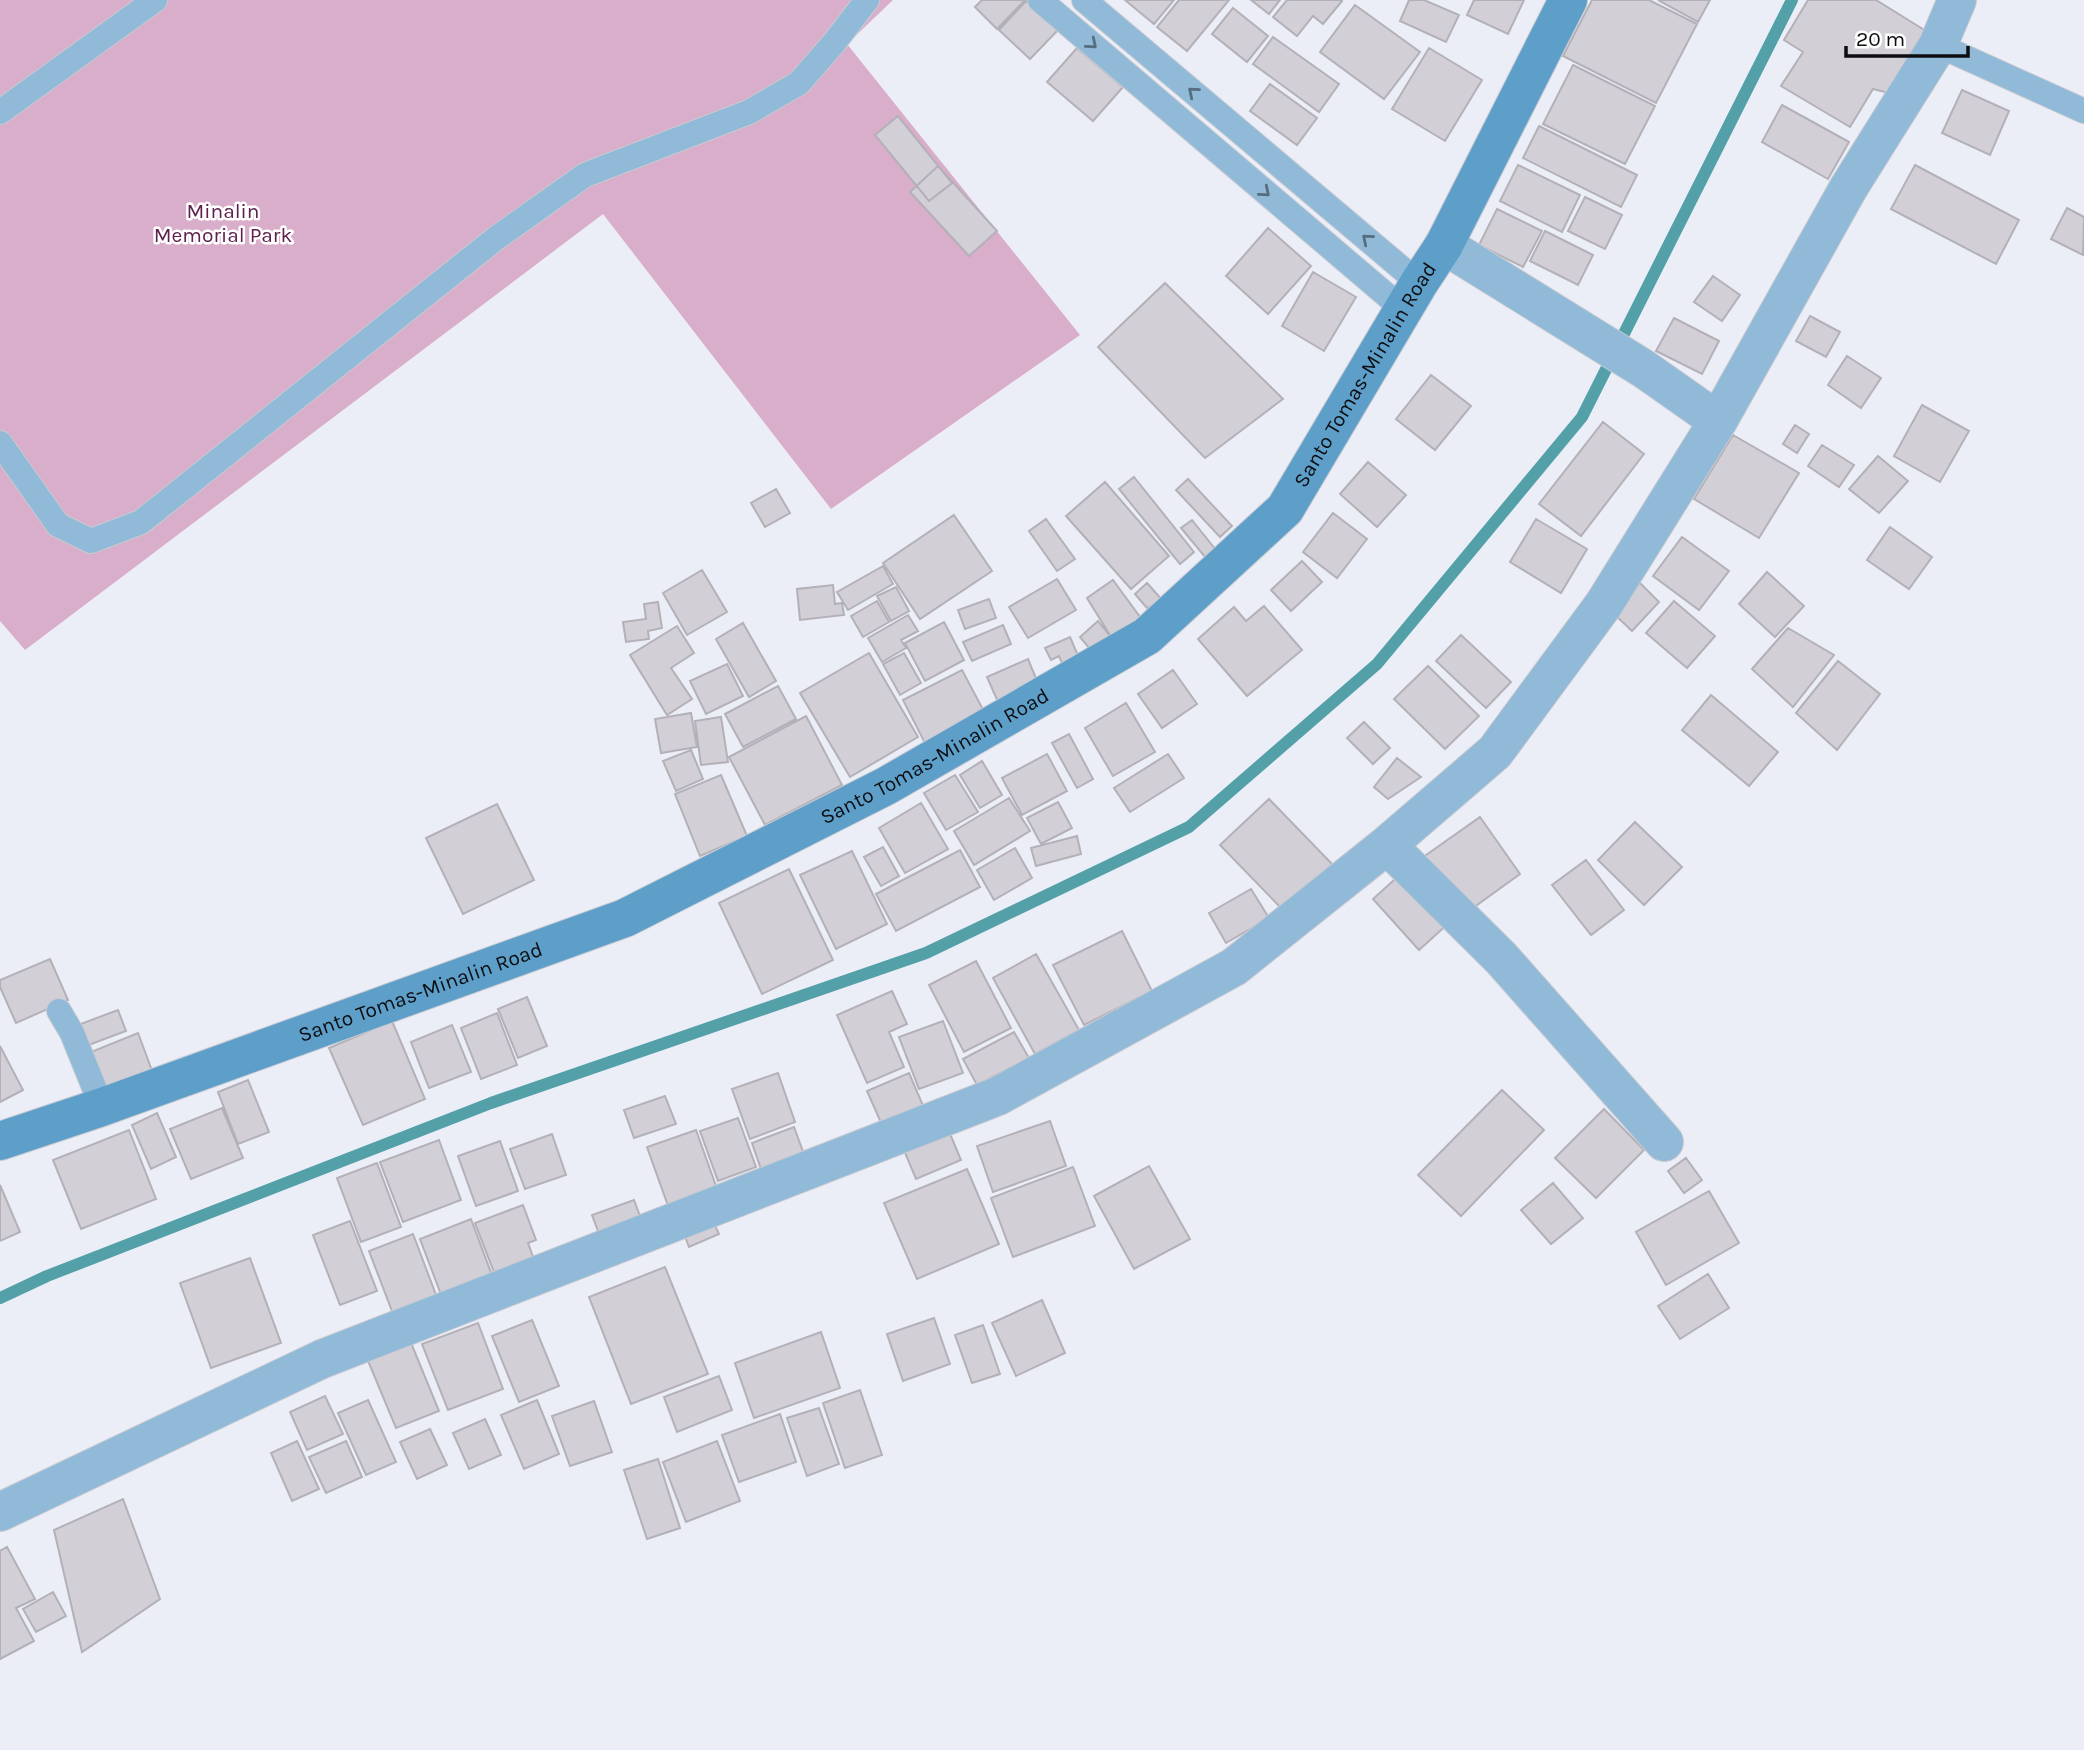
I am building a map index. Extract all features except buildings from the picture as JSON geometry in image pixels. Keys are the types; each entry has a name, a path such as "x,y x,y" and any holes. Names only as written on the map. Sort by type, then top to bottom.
{"street":[{"name":"Santo Tomas-Minalin Road","path":"0,1140 102,1107 625,918 886,786 1147,636 1285,509 1444,245 1568,0"},
{"path":"0,1512 322,1359 998,1096 1234,967 1387,845 1495,752 1604,604 1718,421 1849,187 1938,45 1957,0"},
{"path":"1444,245 1644,369 1718,421"},
{"path":"1387,845 1501,958 1664,1142"}],"lane":[{"path":"0,112 155,0"},
{"path":"0,443 58,525 91,541 141,522 495,239 585,175 749,112 799,83 867,0"},
{"path":"1040,0 1411,297"},
{"path":"1084,0 1411,297"},
{"path":"1938,45 2084,111"},
{"path":"59,1011 72,1033 102,1107"}],"green space":[{"name":"Minalin Memorial Park","path":"0,0 893,0 847,44 1080,335 831,509 603,214 25,650 0,621"}],"waterway":[{"path":"0,1298 47,1276 491,1103 926,953 1189,827 1377,664 1582,417 1792,0"}]}
